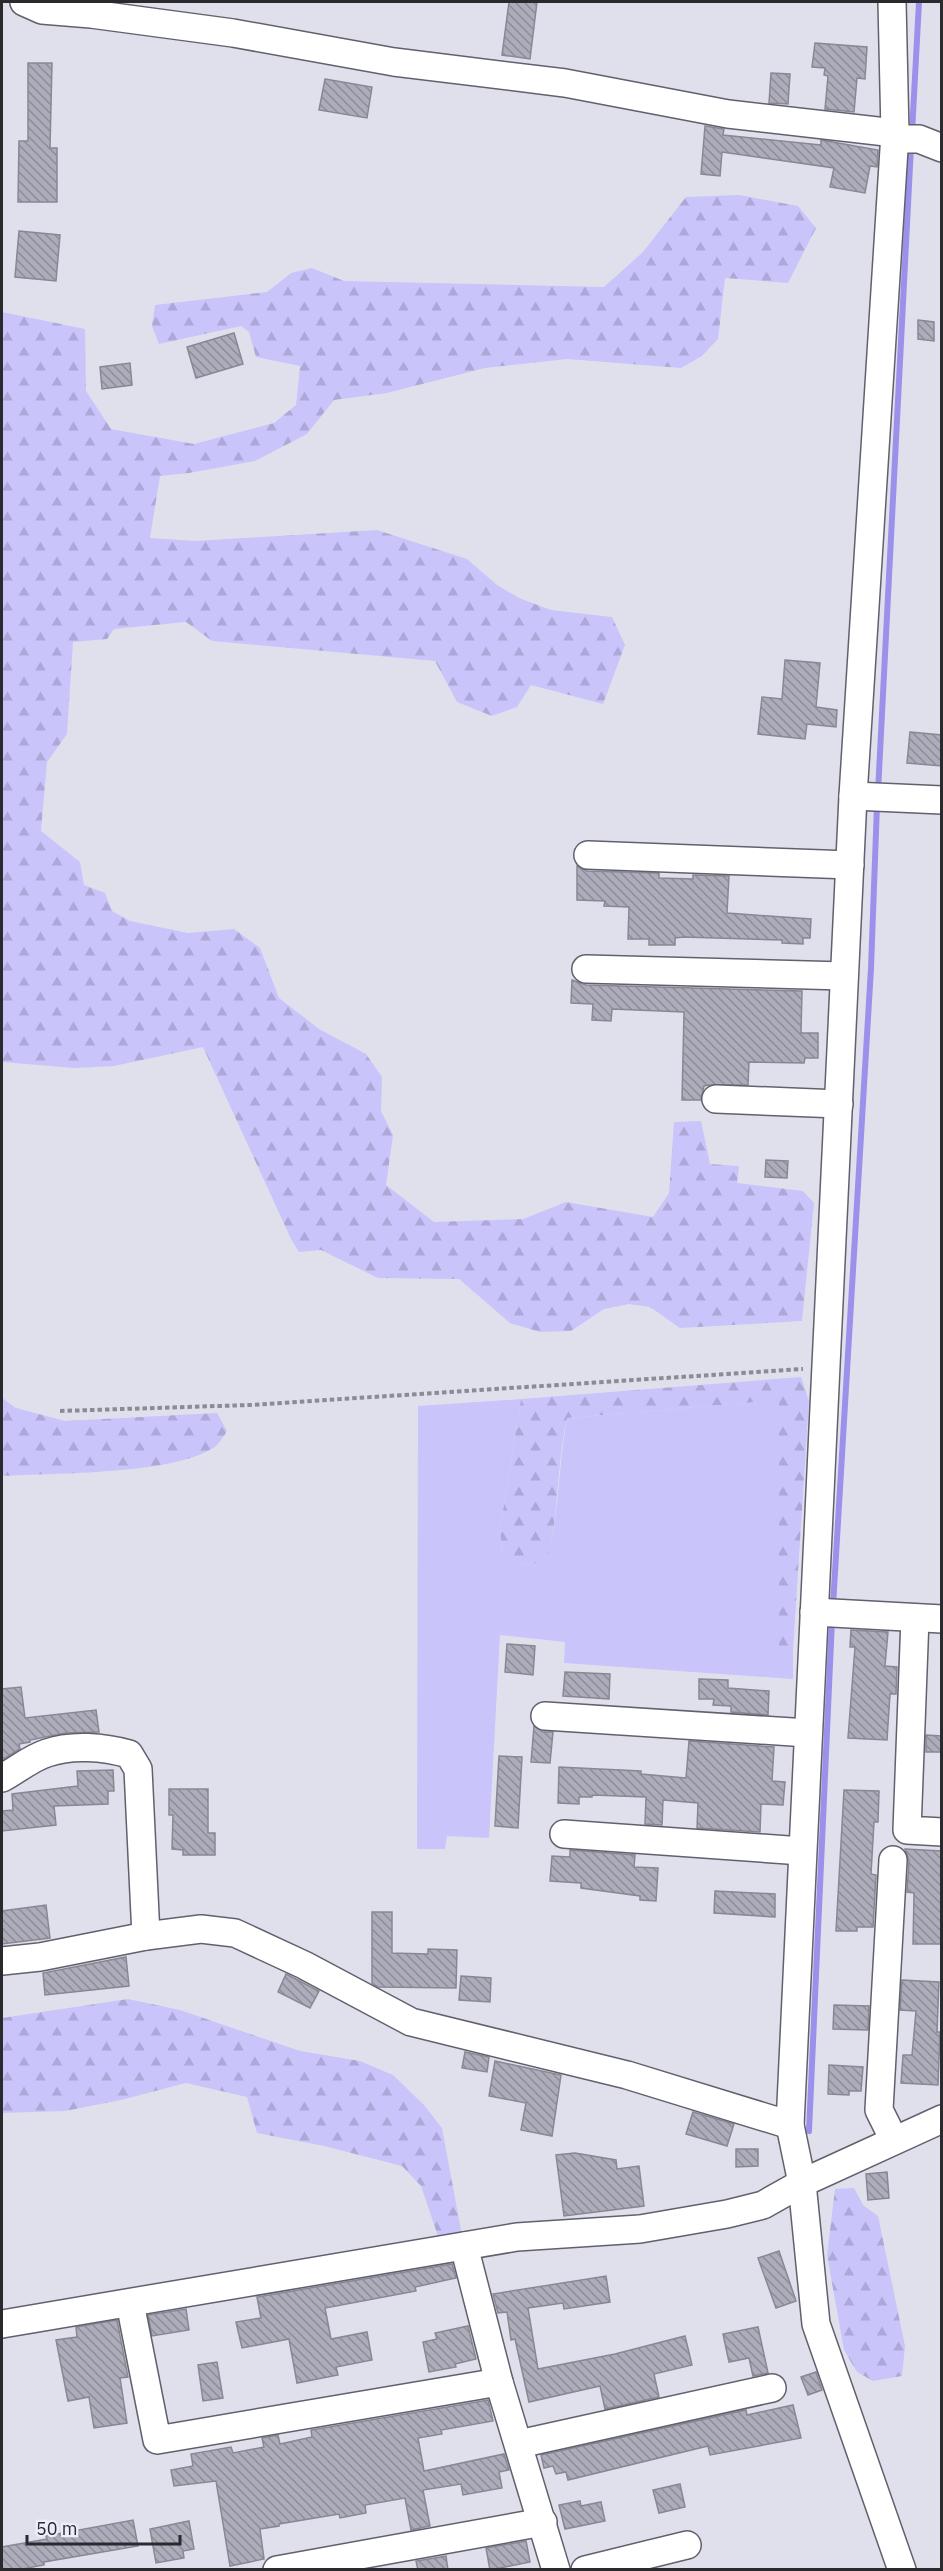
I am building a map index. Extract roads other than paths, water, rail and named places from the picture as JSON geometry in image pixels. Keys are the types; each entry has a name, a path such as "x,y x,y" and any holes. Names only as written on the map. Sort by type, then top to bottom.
{"street":[{"path":"24,2 42,10 91,14 232,33 394,62 565,84 729,114 911,140"},
{"path":"892,2 911,140 869,796 850,865 828,1367 828,1613 808,1733 790,2125 802,2183 816,2324 902,2570"},
{"path":"869,796 942,800"},
{"path":"588,855 850,865"},
{"path":"586,969 844,976"},
{"path":"716,1099 839,1104"},
{"path":"828,1613 928,1619 907,1830 942,1832"},
{"path":"545,1716 808,1733"},
{"path":"2,1778 46,1753 66,1749 108,1748 129,1754 138,1769 146,1935"},
{"path":"564,1834 802,1851"},
{"path":"893,1860 879,2110 894,2140"},
{"path":"2,1961 85,1949 146,1935 201,1929 235,1933 304,1965 411,2022 627,2076 790,2125"},
{"path":"2,2324 464,2246 553,2233 640,2229 727,2214 763,2205 802,2183 942,2120"},
{"path":"464,2246 499,2382 556,2570"},
{"path":"130,2303 157,2440 499,2382"},
{"path":"519,2444 772,2388"},
{"path":"277,2570 304,2567 543,2522"},
{"path":"585,2570 687,2545"}],"waterway":[{"path":"912,133 919,2"},
{"path":"878,792 911,146"},
{"path":"833,1606 871,968 877,805"},
{"path":"809,2131 832,1620"}]}
